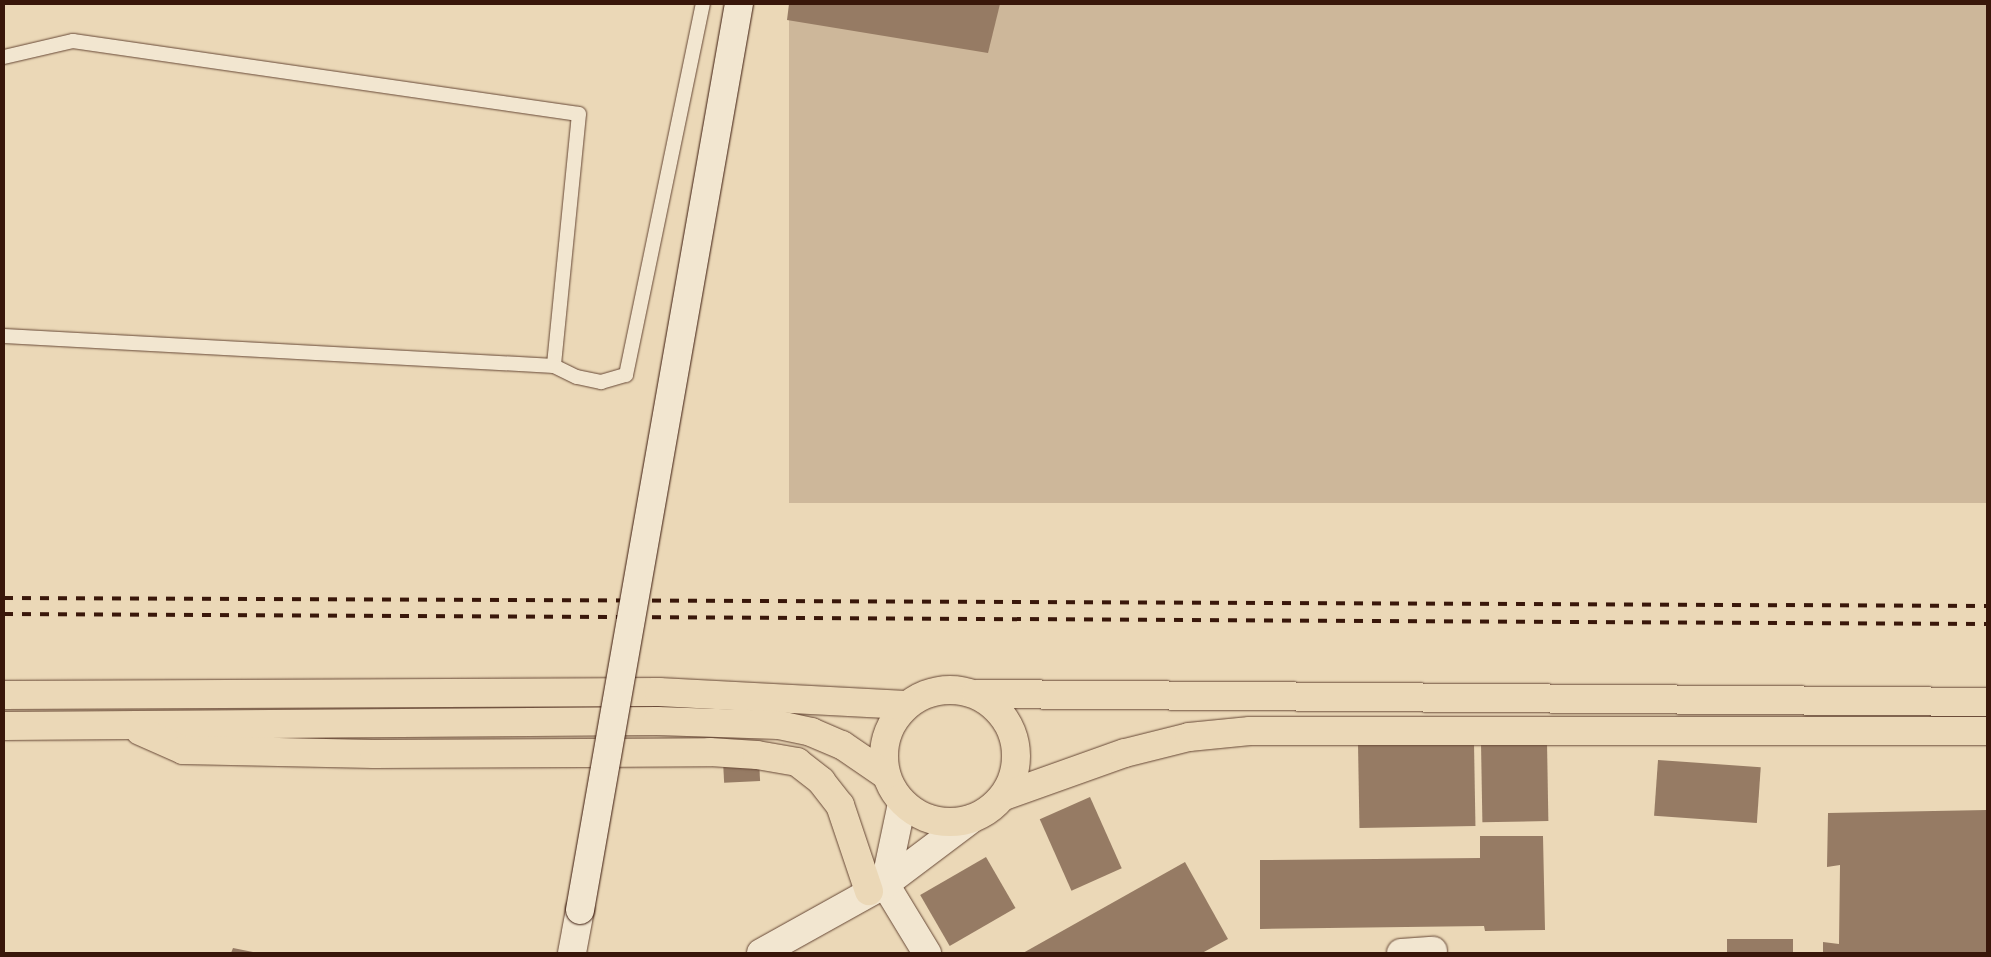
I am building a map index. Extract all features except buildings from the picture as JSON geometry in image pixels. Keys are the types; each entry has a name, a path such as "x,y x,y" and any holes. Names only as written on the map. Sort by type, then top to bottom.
{"main road":[{"path":"572,953 739,4"},
{"path":"970,820 946,823 930,819 902,803 886,776 883,762 885,740 906,705 922,695 940,690 958,689 976,694 1987,702"},
{"path":"4,695 658,692 906,705"},
{"path":"761,953 877,888 970,820 989,811 1004,796 1015,775 1017,751 1011,728 997,708 976,694"},
{"path":"1802,700 1802,730"},
{"path":"4,726 125,724 169,727 657,722 779,725 811,732 842,745 886,776"},
{"path":"125,724 183,750 374,754 710,752 757,755 797,762 821,781 840,805 877,888 928,953"},
{"path":"1004,796 1125,754 1189,737 1250,731 1987,731"},
{"path":"877,888 902,803"},
{"path":"1401,953 1434,951"}],"lane":[{"path":"4,336 554,366 577,377 601,382 626,375 703,4"},
{"path":"4,57 73,41 579,114 554,366"}],"shaded area":[{"path":"789,4 1987,4 1987,503 789,503"}],"railway":[{"path":"4,598 1987,606"},
{"path":"4,614 1987,624"}]}
